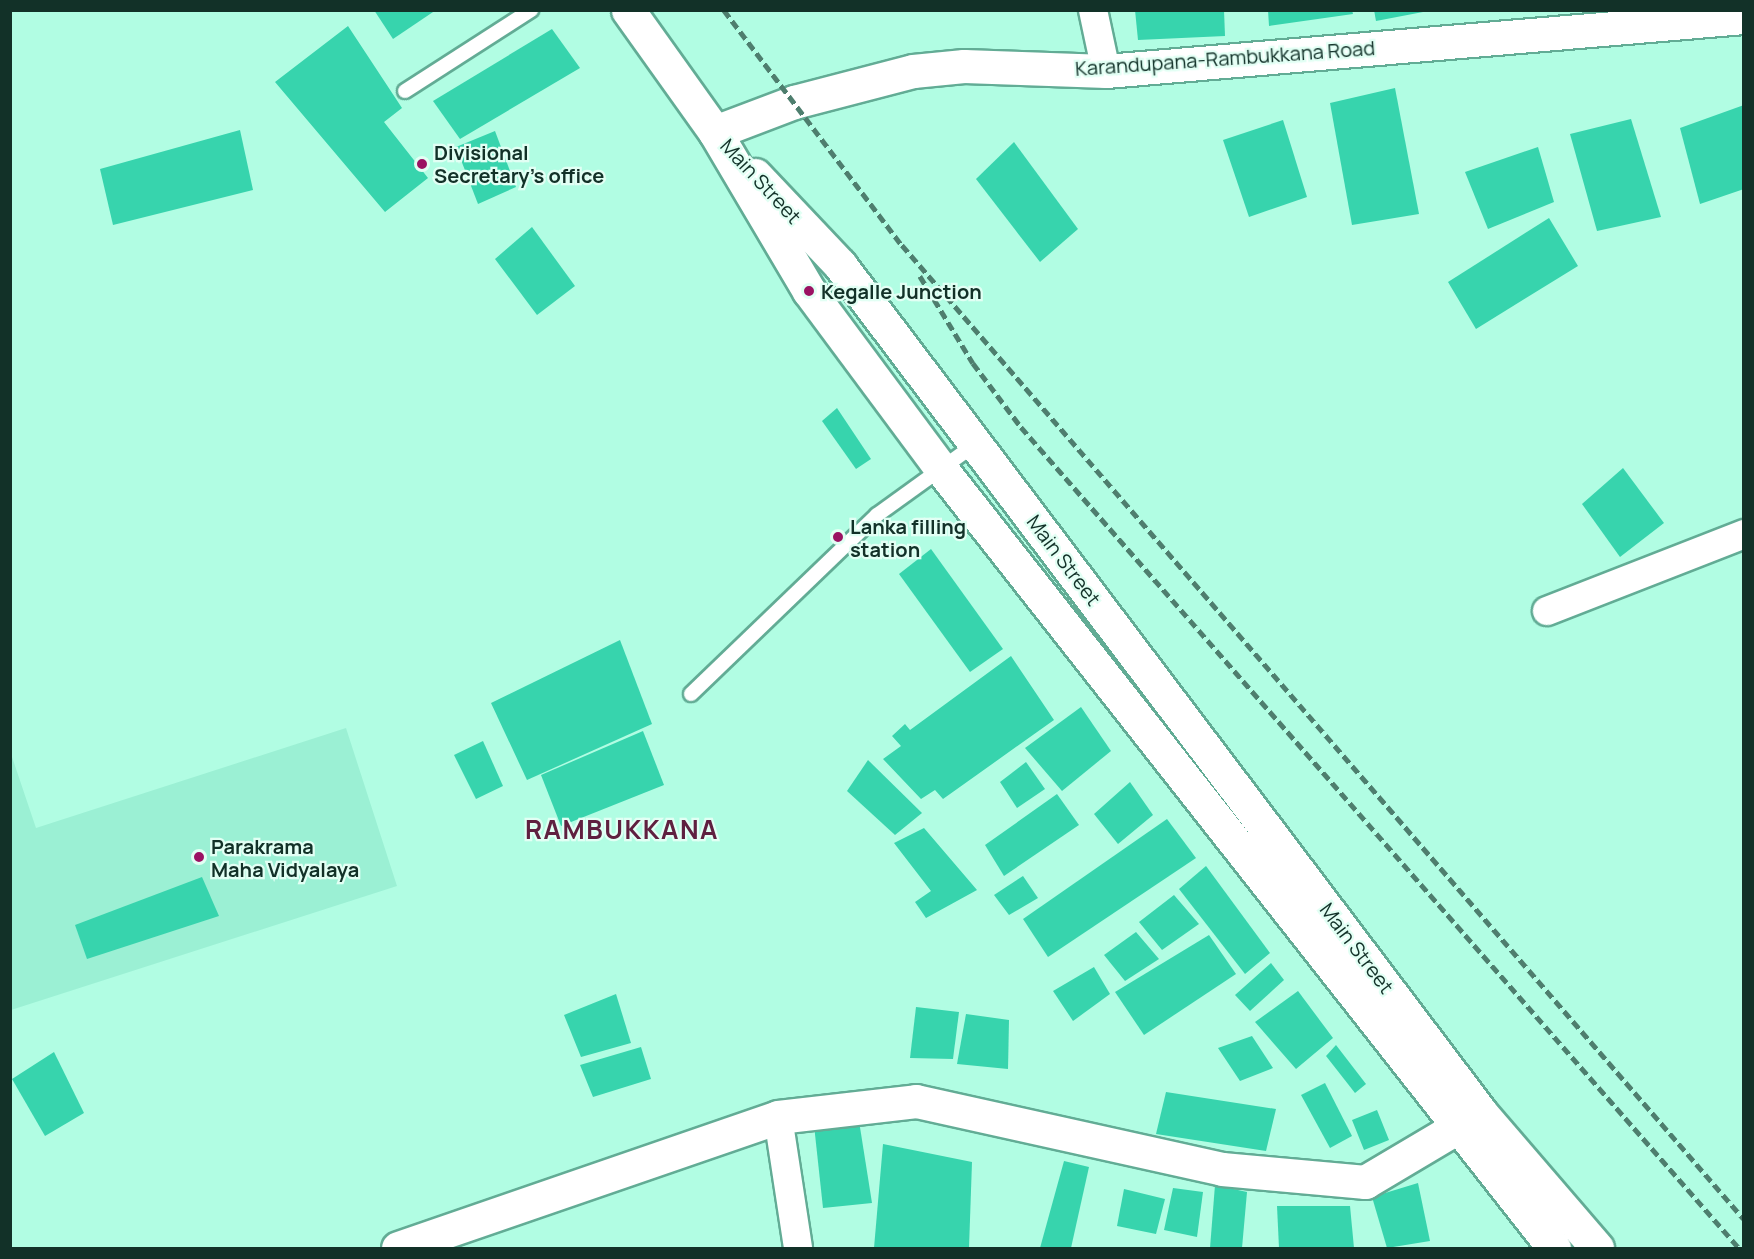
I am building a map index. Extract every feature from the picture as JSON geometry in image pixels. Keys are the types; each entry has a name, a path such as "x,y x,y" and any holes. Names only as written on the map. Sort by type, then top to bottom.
{"main road":[{"path":"628,10 715,132"},
{"name":"Karandupana-Rambukkana Road","path":"715,132 795,102 913,71 964,66 1106,71 1743,17"},
{"name":"Main Street","path":"715,132 840,265 977,443 1471,1121 1554,1248"},
{"name":"Main Street","path":"715,132 808,291 942,470 1471,1121 1597,1248"},
{"path":"398,1248 778,1117 916,1101 1222,1168 1365,1182 1471,1121"}],"street":[{"path":"1093,10 1106,71"},
{"path":"1547,611 1743,534"},
{"path":"778,1117 798,1248"}],"lane":[{"path":"405,91 531,10"},
{"path":"691,694 877,515 977,443"}],"shaded area":[{"name":"Parakrama Maha Vidyalaya","path":"346,728 397,886 11,1010 10,751 36,828"}],"building":[{"path":"374,10 436,10 393,39"},
{"path":"1135,10 1224,10 1225,36 1138,40"},
{"path":"1268,10 1352,10 1353,14 1269,26"},
{"path":"1374,10 1423,10 1423,12 1376,21"},
{"path":"348,26 402,108 384,122 428,178 385,212 275,82"},
{"path":"552,29 580,68 460,139 433,101"},
{"path":"1395,88 1419,214 1352,225 1330,103"},
{"path":"1744,105 1744,189 1700,204 1680,128"},
{"path":"1631,119 1661,217 1597,231 1570,134"},
{"path":"1283,120 1307,197 1249,217 1223,140"},
{"path":"240,130 253,190 113,225 100,169"},
{"path":"495,131 516,187 478,204 456,147"},
{"path":"1014,142 1078,229 1040,262 976,179"},
{"path":"1538,147 1554,202 1488,229 1465,172"},
{"path":"1549,218 1578,266 1476,329 1448,282"},
{"path":"532,227 575,286 537,315 495,259"},
{"path":"837,408 871,459 856,469 822,421"},
{"path":"1623,468 1664,523 1620,557 1582,504"},
{"path":"931,549 1003,649 970,672 899,574"},
{"path":"620,640 652,724 527,780 491,703"},
{"path":"1011,656 1054,720 943,799 935,790 921,799 883,759 901,746 892,736 905,724 910,730"},
{"path":"1081,707 1111,751 1062,791 1025,748"},
{"path":"643,731 664,785 561,826 541,775"},
{"path":"483,741 503,786 476,799 454,755"},
{"path":"868,760 922,813 895,835 847,791"},
{"path":"1026,762 1045,789 1017,808 1000,782"},
{"path":"1130,782 1153,815 1118,844 1094,814"},
{"path":"1057,794 1079,825 1004,876 985,845"},
{"path":"1167,819 1196,858 1048,957 1023,919"},
{"path":"924,828 977,890 926,918 915,902 931,891 894,843"},
{"path":"1206,866 1270,953 1245,974 1179,889"},
{"path":"1023,876 1038,898 1009,915 994,895"},
{"path":"202,877 219,916 87,959 75,925"},
{"path":"1174,895 1199,924 1162,950 1139,922"},
{"path":"1136,932 1159,959 1125,981 1104,955"},
{"path":"1209,935 1236,974 1144,1035 1115,992"},
{"path":"1271,963 1284,980 1250,1011 1235,995"},
{"path":"1094,967 1110,994 1073,1021 1053,991"},
{"path":"1298,991 1333,1038 1296,1069 1255,1022"},
{"path":"616,994 631,1043 581,1057 564,1015"},
{"path":"916,1007 959,1012 953,1059 910,1058"},
{"path":"966,1014 1009,1020 1008,1069 957,1064"},
{"path":"1252,1036 1273,1068 1240,1081 1218,1048"},
{"path":"1336,1045 1366,1084 1355,1093 1326,1056"},
{"path":"641,1047 651,1079 593,1097 580,1065"},
{"path":"54,1052 84,1113 45,1136 12,1079"},
{"path":"1325,1083 1352,1136 1330,1148 1301,1095"},
{"path":"1166,1092 1276,1109 1266,1151 1156,1134"},
{"path":"1377,1110 1389,1140 1364,1150 1352,1120"},
{"path":"859,1121 872,1203 823,1208 814,1125"},
{"path":"883,1144 972,1162 969,1248 874,1248"},
{"path":"1064,1161 1089,1167 1071,1248 1040,1248"},
{"path":"1418,1183 1430,1241 1387,1248 1372,1197"},
{"path":"1215,1185 1247,1192 1242,1248 1210,1248"},
{"path":"1173,1188 1203,1192 1197,1237 1164,1230"},
{"path":"1124,1189 1165,1199 1156,1234 1117,1226"},
{"path":"1277,1206 1350,1206 1354,1248 1279,1248"}],"railway":[{"path":"724,10 902,245 1744,1219"},
{"path":"920,276 973,363 1021,427 1739,1248"}],"place":[{"name":"Divisional Secretary's office","path":"422,164"},
{"name":"Kegalle Junction","path":"809,291"},
{"name":"Lanka filling station","path":"838,537"},
{"name":"Parakrama Maha Vidyalaya","path":"199,857"}],"district":[{"name":"RAMBUKKANA","path":"622,830"}]}
